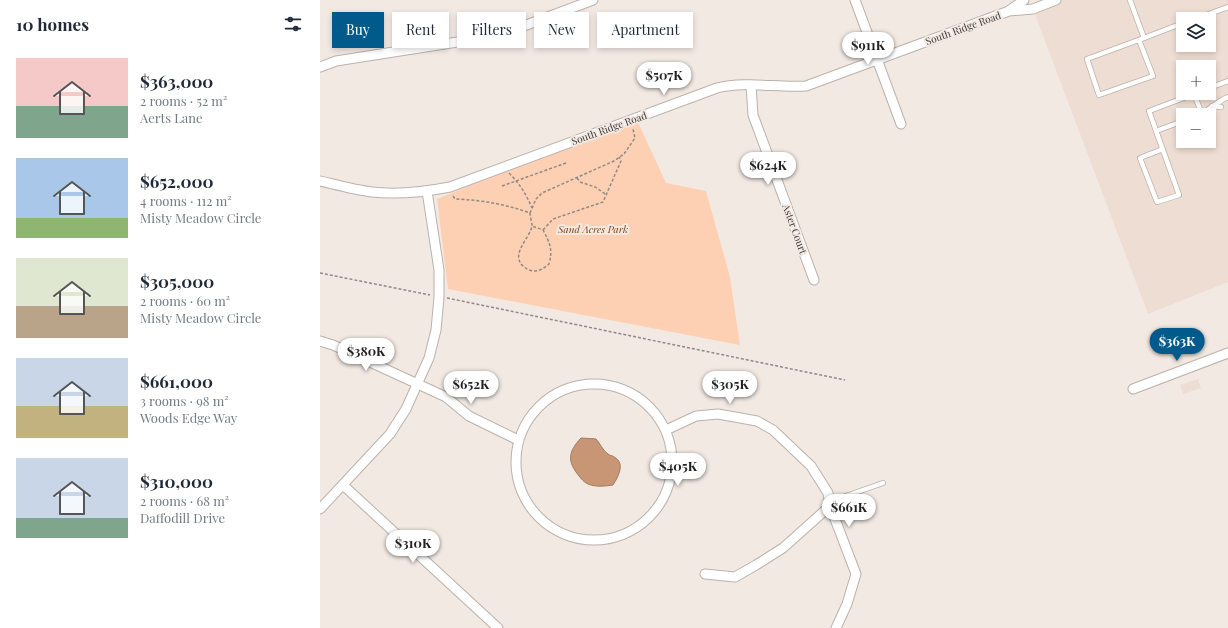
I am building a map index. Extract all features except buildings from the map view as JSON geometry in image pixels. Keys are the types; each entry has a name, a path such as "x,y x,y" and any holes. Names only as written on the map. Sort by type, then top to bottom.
{"street":[{"path":"320,67 336,61 483,38 513,30 593,0"},
{"path":"855,0 901,124"},
{"name":"South Ridge Road","path":"1009,11 1024,0"},
{"name":"South Ridge Road","path":"320,181 372,192 398,193 427,191 450,187 717,88 732,84 789,87 806,86 1009,11 1033,9 1056,0"},
{"name":"Aster Court","path":"751,85 753,115 814,280"},
{"path":"320,509 390,434 406,409 429,358 436,330 439,297 438,270 427,191"},
{"path":"320,341 333,345 446,397 469,416 518,440"},
{"path":"1133,389 1228,354"},
{"path":"599,384 627,391 652,409 666,430 671,448 672,471 663,500 648,520 625,535 598,541 567,536 541,521 523,496 515,470 518,440 528,419 545,400 569,388 599,384"},
{"path":"666,430 696,416 718,414 757,421 773,430 811,466 828,493 830,506 856,574 847,604 836,628"},
{"path":"342,485 498,628"},
{"path":"705,574 735,576 756,565 783,548 830,506"}],"lane":[{"path":"1130,0 1141,39 1153,76 1099,95 1087,59 1141,39 1176,26"},
{"path":"1214,12 1228,7"},
{"path":"1216,85 1228,81"},
{"path":"1209,108 1219,100 1228,97"},
{"path":"1163,149 1140,158 1157,202 1179,195 1163,149 1149,111 1178,100"},
{"path":"1212,106 1221,108"},
{"path":"1156,131 1176,124"},
{"path":"830,506 843,497 882,484"}],"path":[{"path":"532,226 543,230 549,242 552,254 549,264 540,270 532,271 522,266 519,261 520,249 532,226 530,213 536,199 542,193 614,161 619,157 630,146 635,138 629,120"},
{"path":"543,230 552,219 603,202 621,161 619,157"},
{"path":"502,186 566,163"},
{"path":"503,167 517,181 525,192 532,208"},
{"path":"576,178 580,182 595,186 607,195"},
{"path":"450,187 455,199 475,200 511,206 530,213"},
{"path":"320,272 845,380"}],"shaded area":[{"path":"1056,0 1228,0 1228,282 1148,314 1033,9"},
{"path":"1198,379 1201,388 1183,394 1180,385"},
{"path":"581,438 596,439 606,453 618,460 620,463 620,470 613,485 594,486 586,483 575,471 572,466 571,452"}],"green space":[{"name":"Sand Acres Park","path":"636,118 666,183 706,191 730,277 740,345 448,289 437,199"}]}
